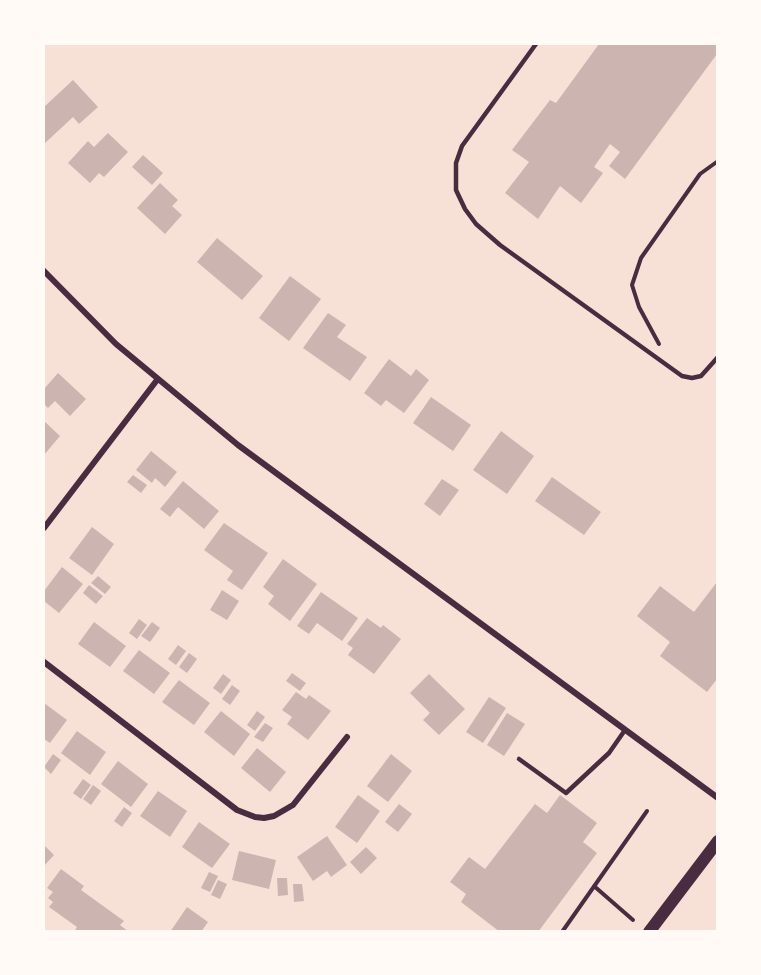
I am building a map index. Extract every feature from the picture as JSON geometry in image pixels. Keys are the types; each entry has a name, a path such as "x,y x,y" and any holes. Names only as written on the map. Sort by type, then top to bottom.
{"main road":[{"path":"649,932 717,840"}],"street":[{"path":"44,271 116,344 238,445 717,798"},
{"path":"44,528 158,380"},
{"path":"44,662 237,810 255,818 274,816 293,805 347,736"}],"lane":[{"path":"536,44 462,146 456,163 456,190 465,208 476,224 500,245 682,376 692,378 701,376 717,357"},
{"path":"519,759 566,793 609,753 625,729"}],"path":[{"path":"670,368 639,307 632,285 641,258 700,174 717,161"},
{"path":"562,932 647,812"},
{"path":"594,886 633,920"}],"building":[{"path":"599,44 717,44 717,54 625,179 609,166 620,152 610,144 594,167 603,173 581,203 560,186 538,219 505,193 529,162 512,150 550,100 556,103"},
{"path":"73,80 98,107 79,124 73,117 44,144 44,107"},
{"path":"108,133 128,152 104,177 99,173 90,183 68,163 88,141 94,147"},
{"path":"143,155 163,173 152,185 132,167"},
{"path":"160,183 178,200 172,206 182,215 165,234 137,208"},
{"path":"217,238 263,276 242,300 197,262"},
{"path":"290,276 321,299 289,341 259,318"},
{"path":"328,313 346,325 337,337 367,357 350,381 303,348"},
{"path":"389,359 411,376 416,369 429,380 404,413 386,400 381,406 364,393"},
{"path":"58,373 86,399 70,416 55,401 48,408 44,404 44,389"},
{"path":"431,397 471,425 453,451 413,423"},
{"path":"44,421 60,436 44,455"},
{"path":"501,431 534,456 507,494 473,470"},
{"path":"151,451 177,472 165,487 155,478 152,483 136,470"},
{"path":"133,475 147,485 141,493 127,482"},
{"path":"552,477 601,512 584,535 535,501"},
{"path":"442,479 459,490 440,516 424,504"},
{"path":"183,481 219,511 204,529 178,507 170,517 160,509"},
{"path":"224,523 268,553 242,590 227,580 233,571 204,550"},
{"path":"92,527 114,544 92,575 69,558"},
{"path":"283,559 317,584 290,621 268,604 274,596 263,587"},
{"path":"62,567 83,584 59,613 44,601 44,591"},
{"path":"98,576 111,587 105,594 91,583"},
{"path":"717,582 717,679 707,692 660,656 670,642 637,616 660,586 694,612"},
{"path":"89,585 103,596 96,604 83,593"},
{"path":"222,590 239,601 227,620 210,610"},
{"path":"321,592 358,618 342,641 317,623 309,634 297,626"},
{"path":"367,618 381,628 383,625 401,639 374,674 348,655 353,648 347,644"},
{"path":"139,619 147,625 137,639 129,633"},
{"path":"94,622 126,646 110,667 78,644"},
{"path":"152,622 160,628 150,642 141,636"},
{"path":"178,645 186,651 176,665 168,659"},
{"path":"139,650 170,673 154,694 123,671"},
{"path":"189,653 197,659 187,673 179,667"},
{"path":"292,673 306,683 300,691 286,681"},
{"path":"223,674 231,680 221,694 213,688"},
{"path":"429,674 465,709 439,735 423,720 430,713 410,693"},
{"path":"179,680 210,703 194,725 162,702"},
{"path":"232,685 240,691 230,705 222,699"},
{"path":"296,692 306,699 309,695 331,711 308,740 287,724 292,717 282,710"},
{"path":"489,697 506,708 483,743 466,732"},
{"path":"44,703 67,720 50,743 44,739"},
{"path":"221,711 250,734 234,756 204,732"},
{"path":"257,711 265,717 255,731 247,725"},
{"path":"507,713 525,724 504,756 487,745"},
{"path":"265,723 273,728 263,742 254,737"},
{"path":"77,731 106,752 90,775 61,753"},
{"path":"257,748 286,772 270,792 241,768"},
{"path":"53,754 61,760 51,774 44,767"},
{"path":"391,754 412,771 388,802 367,786"},
{"path":"118,761 148,784 131,807 101,784"},
{"path":"83,779 91,785 81,799 73,793"},
{"path":"93,785 101,791 91,805 83,799"},
{"path":"158,791 187,811 170,837 140,816"},
{"path":"358,795 380,811 357,843 335,827"},
{"path":"560,795 597,823 583,842 597,853 538,932 500,932 461,902 466,894 450,882 469,857 485,869 535,804 547,813"},
{"path":"399,804 412,814 398,832 385,822"},
{"path":"124,807 132,813 122,827 114,821"},
{"path":"199,822 230,844 212,868 182,847"},
{"path":"327,836 347,865 331,877 327,871 313,881 297,857"},
{"path":"44,845 54,855 44,866"},
{"path":"366,847 377,858 361,874 350,862"},
{"path":"239,851 276,860 269,889 232,880"},
{"path":"61,869 84,886 81,890 124,921 120,925 129,932 74,932 77,927 49,907 53,902 48,898 53,892 47,888"},
{"path":"209,872 218,876 210,892 201,888"},
{"path":"277,878 287,878 288,895 278,896"},
{"path":"218,880 227,884 220,899 211,895"},
{"path":"293,884 302,884 304,901 294,902"},
{"path":"187,907 208,922 201,932 170,932"}]}
